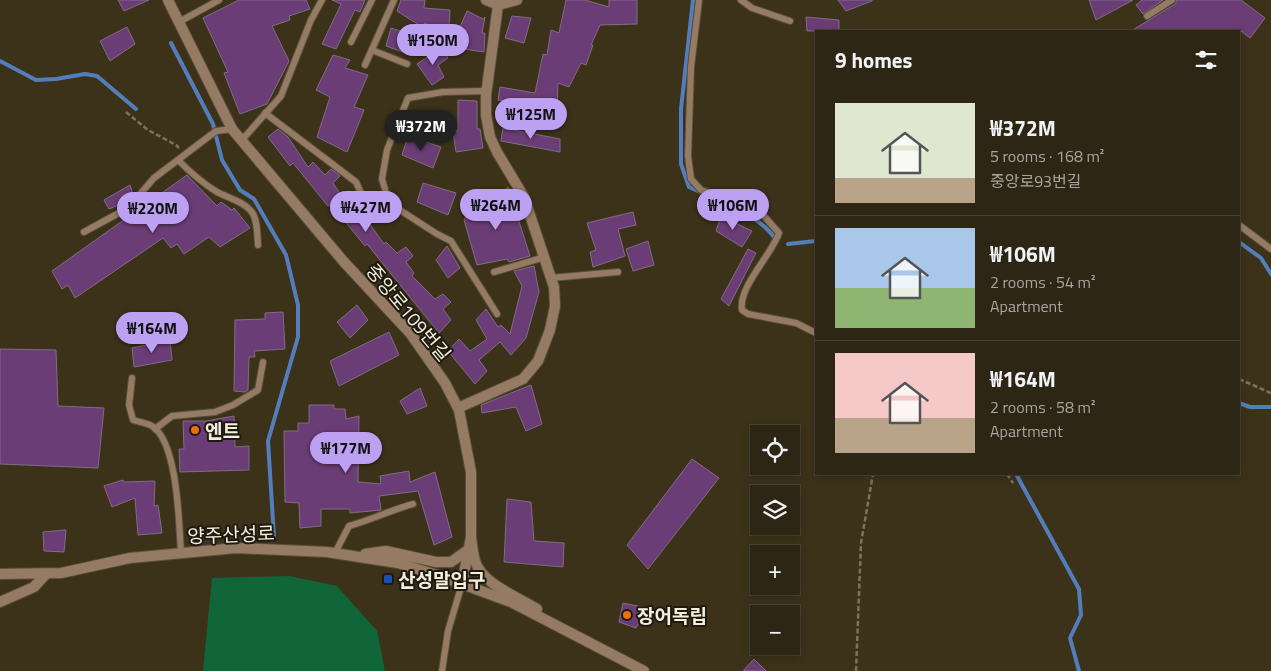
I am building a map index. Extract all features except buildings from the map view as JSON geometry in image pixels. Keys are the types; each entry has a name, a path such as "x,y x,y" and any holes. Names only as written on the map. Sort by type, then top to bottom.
{"street":[{"name":"중앙로109번길","path":"168,0 232,129 344,262 410,334 445,383 458,408 464,430 471,472 471,537 462,584"},
{"path":"486,0 498,5 517,0"},
{"path":"458,408 523,379 538,361 550,330 555,306 554,287 524,197 497,152 490,137 486,116 487,91 498,5"},
{"path":"471,537 475,563 493,585 547,615 552,622"},
{"name":"양주산성로","path":"0,574 61,573 130,558 236,548 336,553 398,563 511,602 644,671"},
{"path":"351,556 386,551 436,562 451,562 468,550"},
{"path":"0,602 34,586 46,574"}],"lane":[{"path":"179,22 219,0"},
{"path":"241,141 281,96 311,20 322,0"},
{"path":"351,42 372,0"},
{"path":"365,65 394,0"},
{"path":"698,0 691,67 688,156 691,179 700,190 748,205 764,216 779,233 775,245 747,287 741,303 742,310 753,315 796,323 815,332"},
{"path":"741,0 752,8 790,21"},
{"path":"1147,16 1172,0"},
{"path":"372,50 407,64"},
{"path":"487,91 444,92 408,98 387,150 382,179 389,203 451,241 497,314"},
{"path":"265,113 356,182 366,204"},
{"path":"84,232 128,208 154,178 216,131 232,129"},
{"path":"178,160 194,176 218,192 241,203 252,212 256,224 258,245"},
{"path":"1240,226 1271,249"},
{"path":"494,272 545,257"},
{"path":"550,278 618,272"},
{"path":"155,429 172,416 215,412 258,390 263,362"},
{"path":"132,378 129,405 133,420 152,426 160,434 171,460 177,495 181,553"},
{"path":"336,553 349,526 375,519 389,510 413,504"},
{"path":"442,671 448,631 462,584"}],"path":[{"path":"126,112 148,130 176,145 184,155"},
{"path":"1240,379 1271,393"},
{"path":"856,671 861,543 873,475"},
{"path":"1008,475 1013,483"}],"green space":[{"path":"289,576 337,586 377,631 385,671 203,671 212,578"}],"waterway":[{"path":"693,0 681,109 681,164 689,187 747,214 766,228 773,236"},
{"path":"171,43 213,124 222,160 240,190 254,199 286,255 298,305 298,337 268,441 274,537"},
{"path":"0,61 36,80 85,74 97,76 136,109"},
{"path":"788,244 815,241"},
{"path":"1240,243 1261,258 1271,274"},
{"path":"1240,403 1250,407 1271,407"},
{"path":"1017,475 1079,589 1081,615 1070,638 1079,671"}],"place":[{"name":"엔트","path":"195,430"},
{"name":"산성말입구","path":"388,579"},
{"name":"장어독립","path":"627,615"}]}
